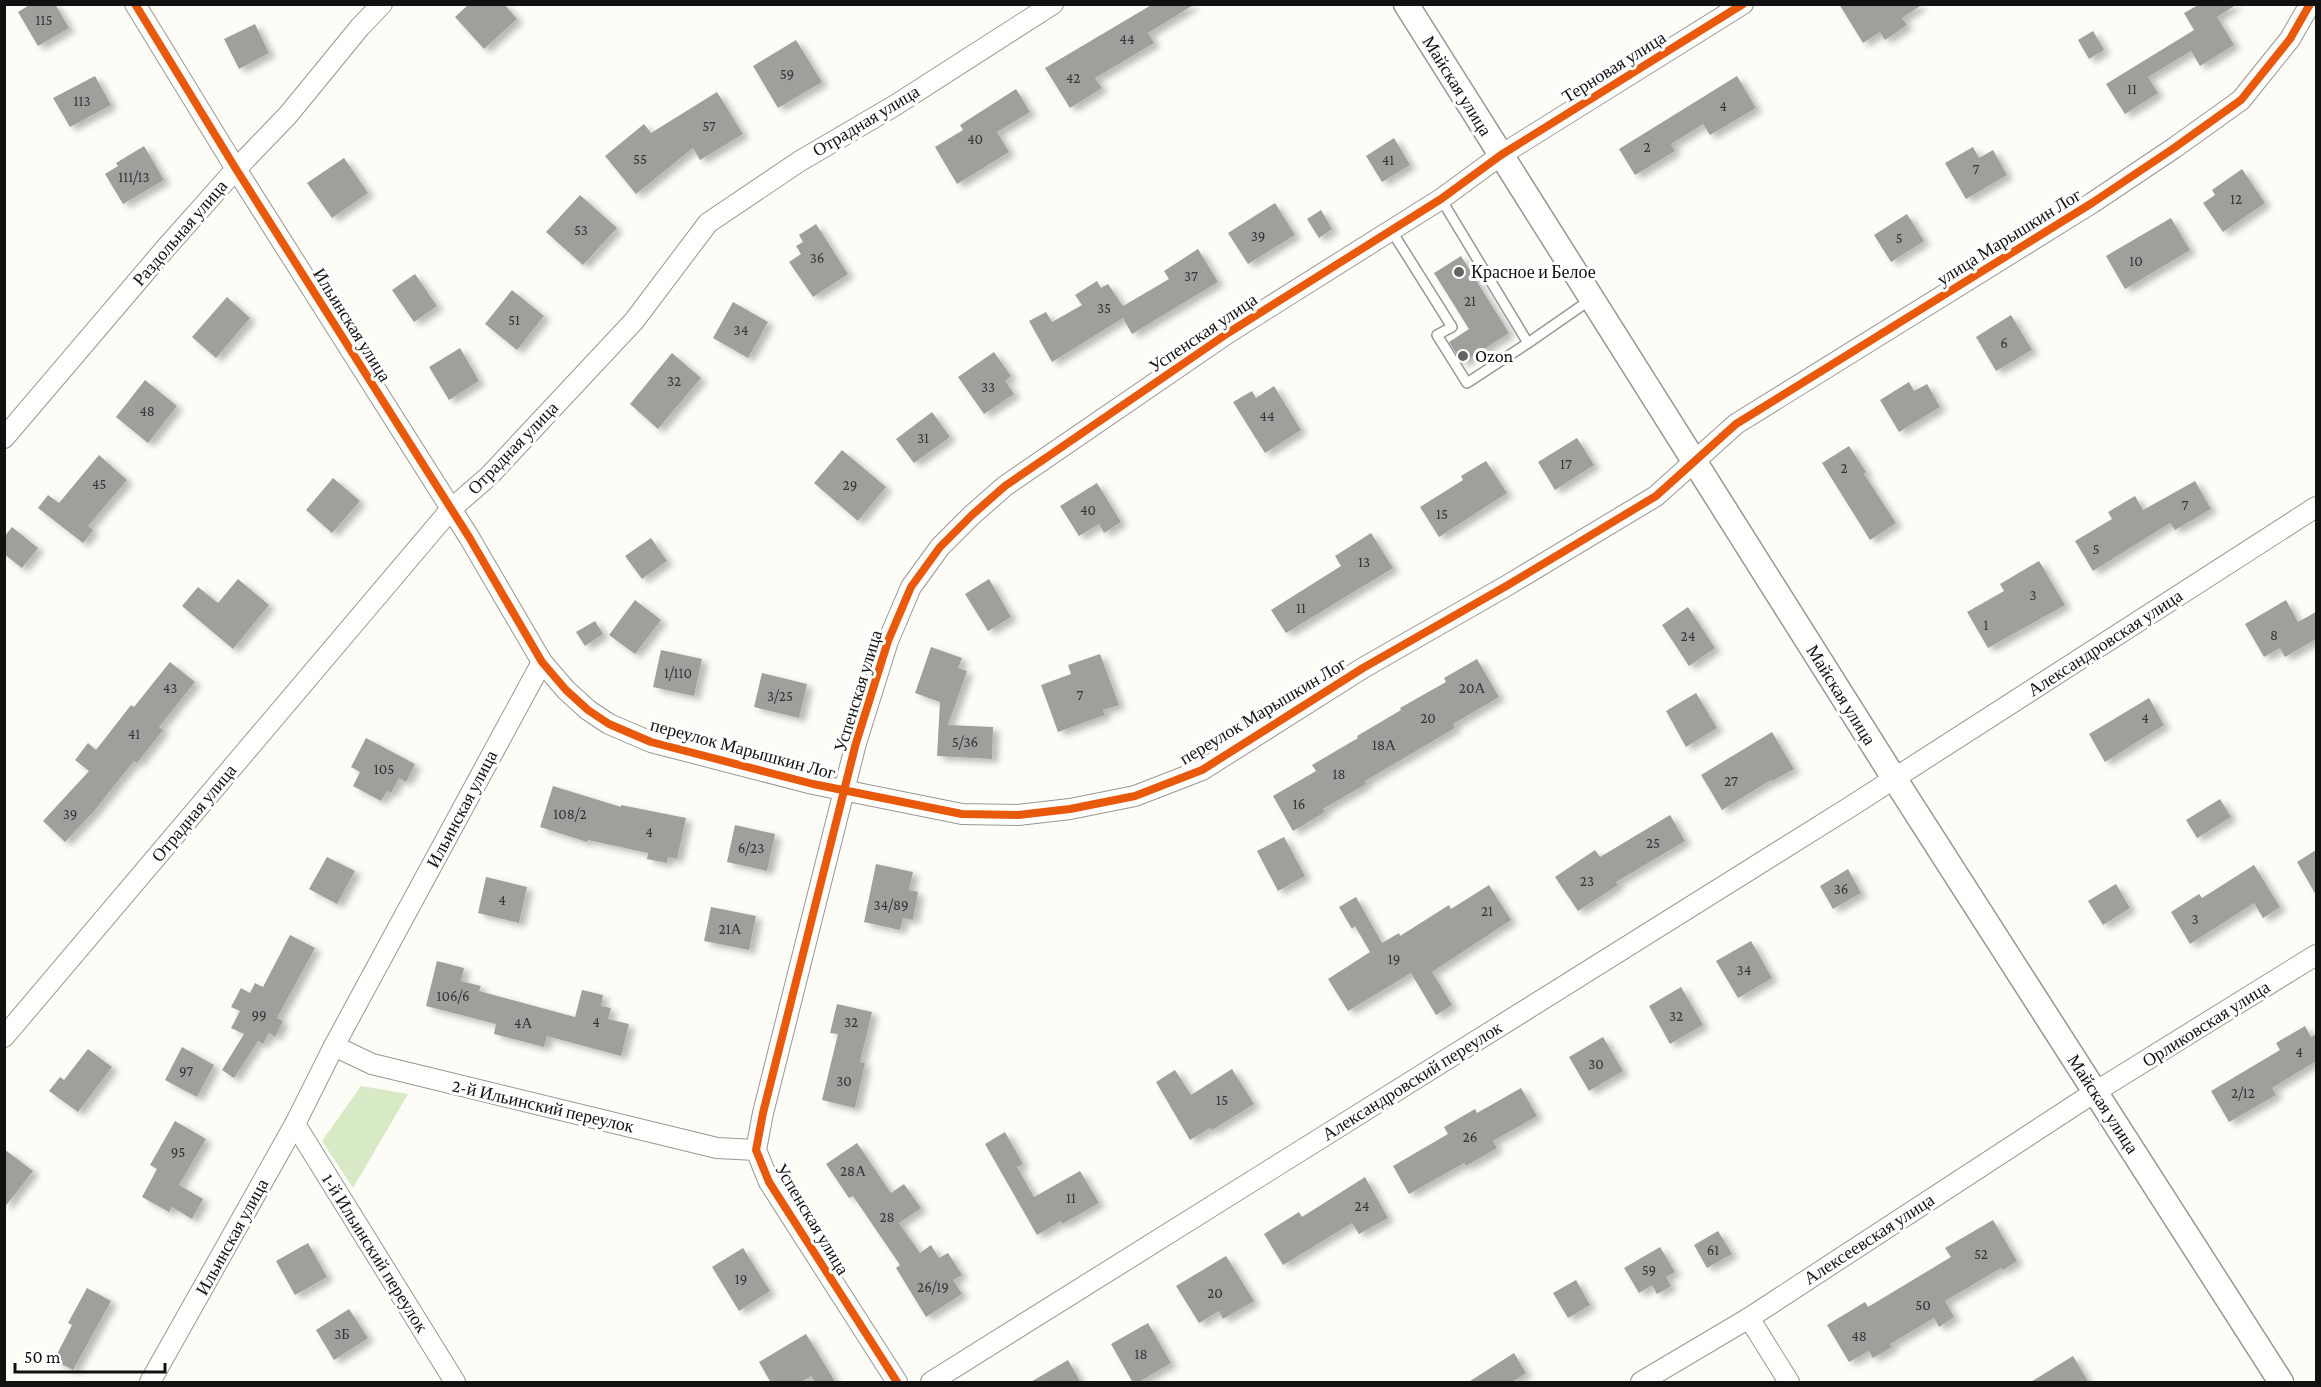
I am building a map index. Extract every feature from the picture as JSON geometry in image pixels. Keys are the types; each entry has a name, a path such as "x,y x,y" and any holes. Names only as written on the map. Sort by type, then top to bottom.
{"street":[{"name":"Ильинская улица","path":"135,4 236,169 451,509 542,662 334,1046 295,1124 150,1383"},
{"name":"Раздольная улица","path":"4,438 236,169 288,115 360,27 382,4"},
{"name":"Отрадная улица","path":"4,1036 451,509 489,476 634,321 708,223 800,160 894,106 1053,4"},
{"name":"Майская улица","path":"1406,4 1694,463 2281,1383"},
{"name":"Терновая улица","path":"1501,155 1743,4"},
{"name":"улица Марышкин Лог","path":"1694,463 1736,424 2092,203 2241,100 2290,39 2310,4"},
{"name":"Успенская улица","path":"897,1383 769,1182 756,1150 829,843 856,743 888,641 911,587 940,547 1005,486 1228,333 1441,199 1501,155"},
{"name":"переулок Марышкин Лог","path":"542,662 588,711 609,724 651,742 844,791 962,814 1018,815 1070,809 1144,792 1202,770 1363,668 1508,585 1656,496 1694,463"},
{"name":"Александровская улица","path":"1894,778 2316,507"},
{"name":"Александровский переулок","path":"931,1383 1894,778"},
{"name":"Орликовская улица","path":"2095,1092 2316,955"},
{"name":"2-й Ильинский переулок","path":"334,1046 372,1064 475,1090 717,1148 756,1150"},
{"name":"Алексеевская улица","path":"1641,1383 1749,1318 2095,1092"},
{"name":"1-й Ильинский переулок","path":"295,1124 455,1383"},
{"path":"1749,1318 1789,1383"}],"lane":[{"path":"1441,199 1528,343"},
{"path":"1391,230 1452,327 1437,335 1467,383 1591,299"}],"green space":[{"path":"361,1086 408,1094 353,1188 322,1141"}],"building":[{"path":"31,4 55,4 69,28 38,46 18,12"},
{"path":"469,4 504,4 517,19 484,49 455,17"},
{"path":"1153,4 1195,4 1148,33 1154,43 1095,78 1102,88 1070,108 1045,68"},
{"path":"1839,4 1923,4 1902,18 1907,25 1885,40 1880,32 1863,43"},
{"path":"2200,4 2237,4 2217,17 2234,45 2200,66 2191,51 2148,77 2158,93 2125,114 2106,84 2194,30 2184,13"},
{"path":"255,24 269,53 239,69 224,39"},
{"path":"2093,31 2104,50 2089,59 2078,40"},
{"path":"796,40 822,82 778,108 753,66"},
{"path":"95,76 111,105 70,127 53,98"},
{"path":"1737,76 1756,108 1710,135 1703,124 1671,144 1675,151 1635,175 1619,149"},
{"path":"1016,89 1030,112 997,132 1009,152 957,184 935,147 963,130 960,125"},
{"path":"717,92 743,134 700,160 693,148 636,194 605,156 644,124 651,133"},
{"path":"1394,138 1410,165 1382,182 1366,156"},
{"path":"144,146 164,180 123,204 105,174 118,166 116,163"},
{"path":"1973,147 1979,158 1993,150 2007,175 1966,199 1945,163"},
{"path":"344,158 368,193 332,218 307,183"},
{"path":"2242,169 2265,203 2223,232 2203,203 2215,195 2212,190"},
{"path":"580,195 617,228 583,265 546,232"},
{"path":"1275,203 1295,235 1248,264 1228,233"},
{"path":"1321,210 1332,229 1319,238 1307,219"},
{"path":"1907,214 1924,241 1891,262 1874,235"},
{"path":"2171,218 2190,250 2125,289 2106,256"},
{"path":"816,224 848,274 813,297 789,262 801,254 796,246 803,242 799,235"},
{"path":"1198,249 1218,282 1132,334 1123,318 1052,362 1029,321 1046,312 1052,322 1082,305 1075,295 1097,281 1101,288 1108,284 1123,306 1169,279 1164,271"},
{"path":"1461,256 1509,333 1462,363 1449,342 1469,329 1434,273"},
{"path":"415,274 437,306 414,322 392,290"},
{"path":"512,290 544,316 517,350 485,324"},
{"path":"227,297 250,318 216,358 192,337"},
{"path":"733,302 768,322 748,358 713,338"},
{"path":"2011,315 2032,350 1996,371 1976,337"},
{"path":"460,348 479,381 449,400 429,367"},
{"path":"994,352 1011,376 1005,381 1014,394 984,414 958,377"},
{"path":"672,353 701,378 658,429 630,404"},
{"path":"145,380 177,406 148,443 116,417"},
{"path":"1909,382 1914,391 1927,384 1940,407 1899,432 1880,400"},
{"path":"1274,386 1301,430 1265,453 1233,402 1252,391 1256,398"},
{"path":"932,412 950,437 914,463 896,439"},
{"path":"1577,438 1594,465 1555,490 1538,462"},
{"path":"1849,446 1896,523 1870,540 1822,463"},
{"path":"842,450 886,487 858,521 814,483"},
{"path":"99,455 127,480 88,526 93,530 83,543 38,508 48,495 59,503"},
{"path":"1486,461 1507,493 1439,537 1420,507 1463,480 1461,476"},
{"path":"333,478 360,501 332,533 306,510"},
{"path":"2195,481 2211,509 2175,530 2170,523 2093,571 2075,541 2112,519 2108,512 2135,496 2143,510"},
{"path":"1097,483 1121,522 1104,533 1099,524 1079,536 1060,506"},
{"path":"12,527 38,548 22,568 4,554 4,537"},
{"path":"1371,533 1393,568 1286,633 1271,610 1341,566 1335,556"},
{"path":"651,538 667,561 642,579 625,556"},
{"path":"2039,561 2065,605 1988,648 1967,612 2004,591 2000,584"},
{"path":"238,579 269,605 233,649 182,606 198,587 218,603"},
{"path":"989,579 1011,617 988,631 965,594"},
{"path":"635,600 661,620 635,654 609,635"},
{"path":"2286,600 2298,622 2316,612 2316,639 2285,657 2280,648 2264,657 2245,624"},
{"path":"1688,607 1715,648 1689,666 1662,625"},
{"path":"595,621 603,634 585,646 576,632"},
{"path":"931,647 962,658 958,668 967,671 948,725 993,727 992,759 937,756 940,702 915,693"},
{"path":"661,650 702,659 694,696 653,687"},
{"path":"1100,654 1119,705 1103,710 1105,715 1058,732 1041,685 1071,674 1068,665"},
{"path":"1477,659 1499,697 1453,724 1455,728 1365,781 1366,784 1323,809 1325,812 1293,831 1273,796 1316,771 1312,765 1358,738 1357,736 1401,710 1400,708 1446,682 1444,678"},
{"path":"170,662 195,682 159,727 163,730 137,763 134,761 94,811 65,842 43,821 89,771 75,760 88,743 96,750 131,705 134,707"},
{"path":"762,673 807,684 799,718 754,707"},
{"path":"1696,693 1717,728 1686,747 1666,711"},
{"path":"2149,698 2164,725 2105,762 2089,734"},
{"path":"1772,732 1794,769 1771,780 1722,810 1701,775"},
{"path":"366,738 415,764 406,782 399,778 391,793 387,791 381,801 353,786 360,772 351,767"},
{"path":"553,786 621,807 621,805 686,818 677,859 668,857 667,863 647,859 648,853 588,840 587,842 540,827"},
{"path":"2220,799 2231,817 2197,838 2186,820"},
{"path":"1670,815 1685,841 1616,882 1618,885 1578,911 1555,877 1595,850 1600,857"},
{"path":"735,825 775,834 767,871 727,862"},
{"path":"1284,837 1305,876 1278,891 1257,851"},
{"path":"2316,850 2316,895 2297,862"},
{"path":"327,857 355,871 337,904 309,889"},
{"path":"876,864 913,872 909,890 918,892 913,920 903,918 900,930 864,922"},
{"path":"2254,865 2280,907 2263,918 2254,903 2190,944 2171,912 2199,894 2202,898"},
{"path":"1848,869 1861,893 1833,909 1820,886"},
{"path":"486,877 527,887 519,923 478,913"},
{"path":"2116,884 2130,908 2103,925 2088,901"},
{"path":"1489,885 1511,920 1432,972 1452,1005 1436,1015 1411,973 1348,1011 1328,979 1370,952 1355,926 1352,929 1339,907 1356,897 1382,943 1399,933 1400,936 1449,905 1451,909"},
{"path":"711,907 756,916 749,950 704,941"},
{"path":"290,935 315,948 277,1018 283,1021 275,1037 269,1033 263,1044 258,1041 234,1078 222,1070 244,1034 231,1028 240,1011 231,1007 241,988 250,993 255,983 263,987"},
{"path":"1751,941 1772,978 1738,998 1716,961"},
{"path":"437,961 464,968 461,981 481,986 479,991 575,1017 582,990 603,995 601,1006 611,1008 608,1019 629,1024 621,1056 547,1036 544,1047 494,1034 496,1024 426,1006"},
{"path":"1681,987 1703,1025 1670,1044 1649,1006"},
{"path":"837,1004 872,1012 860,1062 865,1063 855,1108 822,1100 838,1034 830,1033"},
{"path":"2305,1026 2311,1037 2316,1034 2316,1061 2272,1088 2276,1095 2229,1122 2211,1091 2280,1050 2276,1043"},
{"path":"1603,1037 1623,1071 1589,1091 1569,1057"},
{"path":"182,1047 214,1065 197,1097 165,1080"},
{"path":"88,1049 112,1067 78,1112 49,1091 60,1077 64,1080"},
{"path":"1232,1069 1254,1104 1212,1130 1210,1128 1190,1140 1156,1082 1175,1070 1191,1095"},
{"path":"1521,1088 1537,1116 1493,1141 1497,1148 1466,1166 1464,1163 1409,1194 1393,1166 1448,1134 1444,1127 1475,1109 1477,1113"},
{"path":"175,1121 206,1139 179,1185 203,1199 192,1219 172,1207 169,1212 142,1197 157,1169 150,1165"},
{"path":"1005,1132 1023,1164 1017,1167 1034,1197 1080,1171 1099,1203 1037,1235 985,1144"},
{"path":"857,1143 891,1193 904,1184 921,1208 899,1223 920,1253 931,1245 939,1258 948,1253 962,1275 953,1280 962,1294 926,1317 896,1268 900,1265 853,1196 849,1198 826,1164"},
{"path":"4,1149 33,1171 4,1208"},
{"path":"1365,1177 1388,1218 1359,1234 1352,1223 1283,1265 1264,1234 1299,1212 1302,1217"},
{"path":"1993,1220 2017,1261 1945,1301 1954,1317 1939,1327 1934,1318 1890,1344 1892,1347 1873,1358 1869,1351 1849,1362 1827,1325 1865,1302 1868,1307 1951,1257 1945,1248"},
{"path":"1718,1231 1732,1254 1707,1268 1694,1245"},
{"path":"308,1243 327,1277 295,1295 276,1261"},
{"path":"1660,1247 1675,1272 1666,1277 1671,1286 1657,1294 1652,1285 1639,1293 1624,1268"},
{"path":"743,1248 770,1291 739,1311 712,1267"},
{"path":"1226,1256 1254,1301 1223,1319 1219,1311 1199,1323 1176,1286"},
{"path":"1576,1280 1590,1305 1568,1318 1553,1293"},
{"path":"87,1288 111,1301 73,1370 54,1360 72,1325 68,1323"},
{"path":"349,1309 368,1338 334,1360 316,1330"},
{"path":"1148,1323 1171,1363 1137,1383 1133,1383 1111,1344"},
{"path":"806,1334 836,1383 815,1383 811,1376 800,1383 771,1383 759,1362"},
{"path":"1514,1353 1526,1373 1511,1383 1467,1383"},
{"path":"2073,1356 2089,1383 2029,1383"},
{"path":"1068,1360 1081,1383 1029,1383"}],"cycle path":[{"path":"135,4 236,169 469,537 542,662 566,690 588,710 609,724 651,742 813,784 962,814 1018,815 1070,809 1135,796 1202,770 1363,668 1508,585 1656,496 1736,424 2092,203 2241,100 2290,39 2310,4"},
{"path":"897,1382 769,1182 756,1150 763,1113 856,743 888,641 911,587 940,547 1005,486 1228,333 1441,199 1501,155 1743,4"}],"place":[{"name":"Красное и Белое","path":"1459,272"},
{"name":"Ozon","path":"1463,356"}]}
